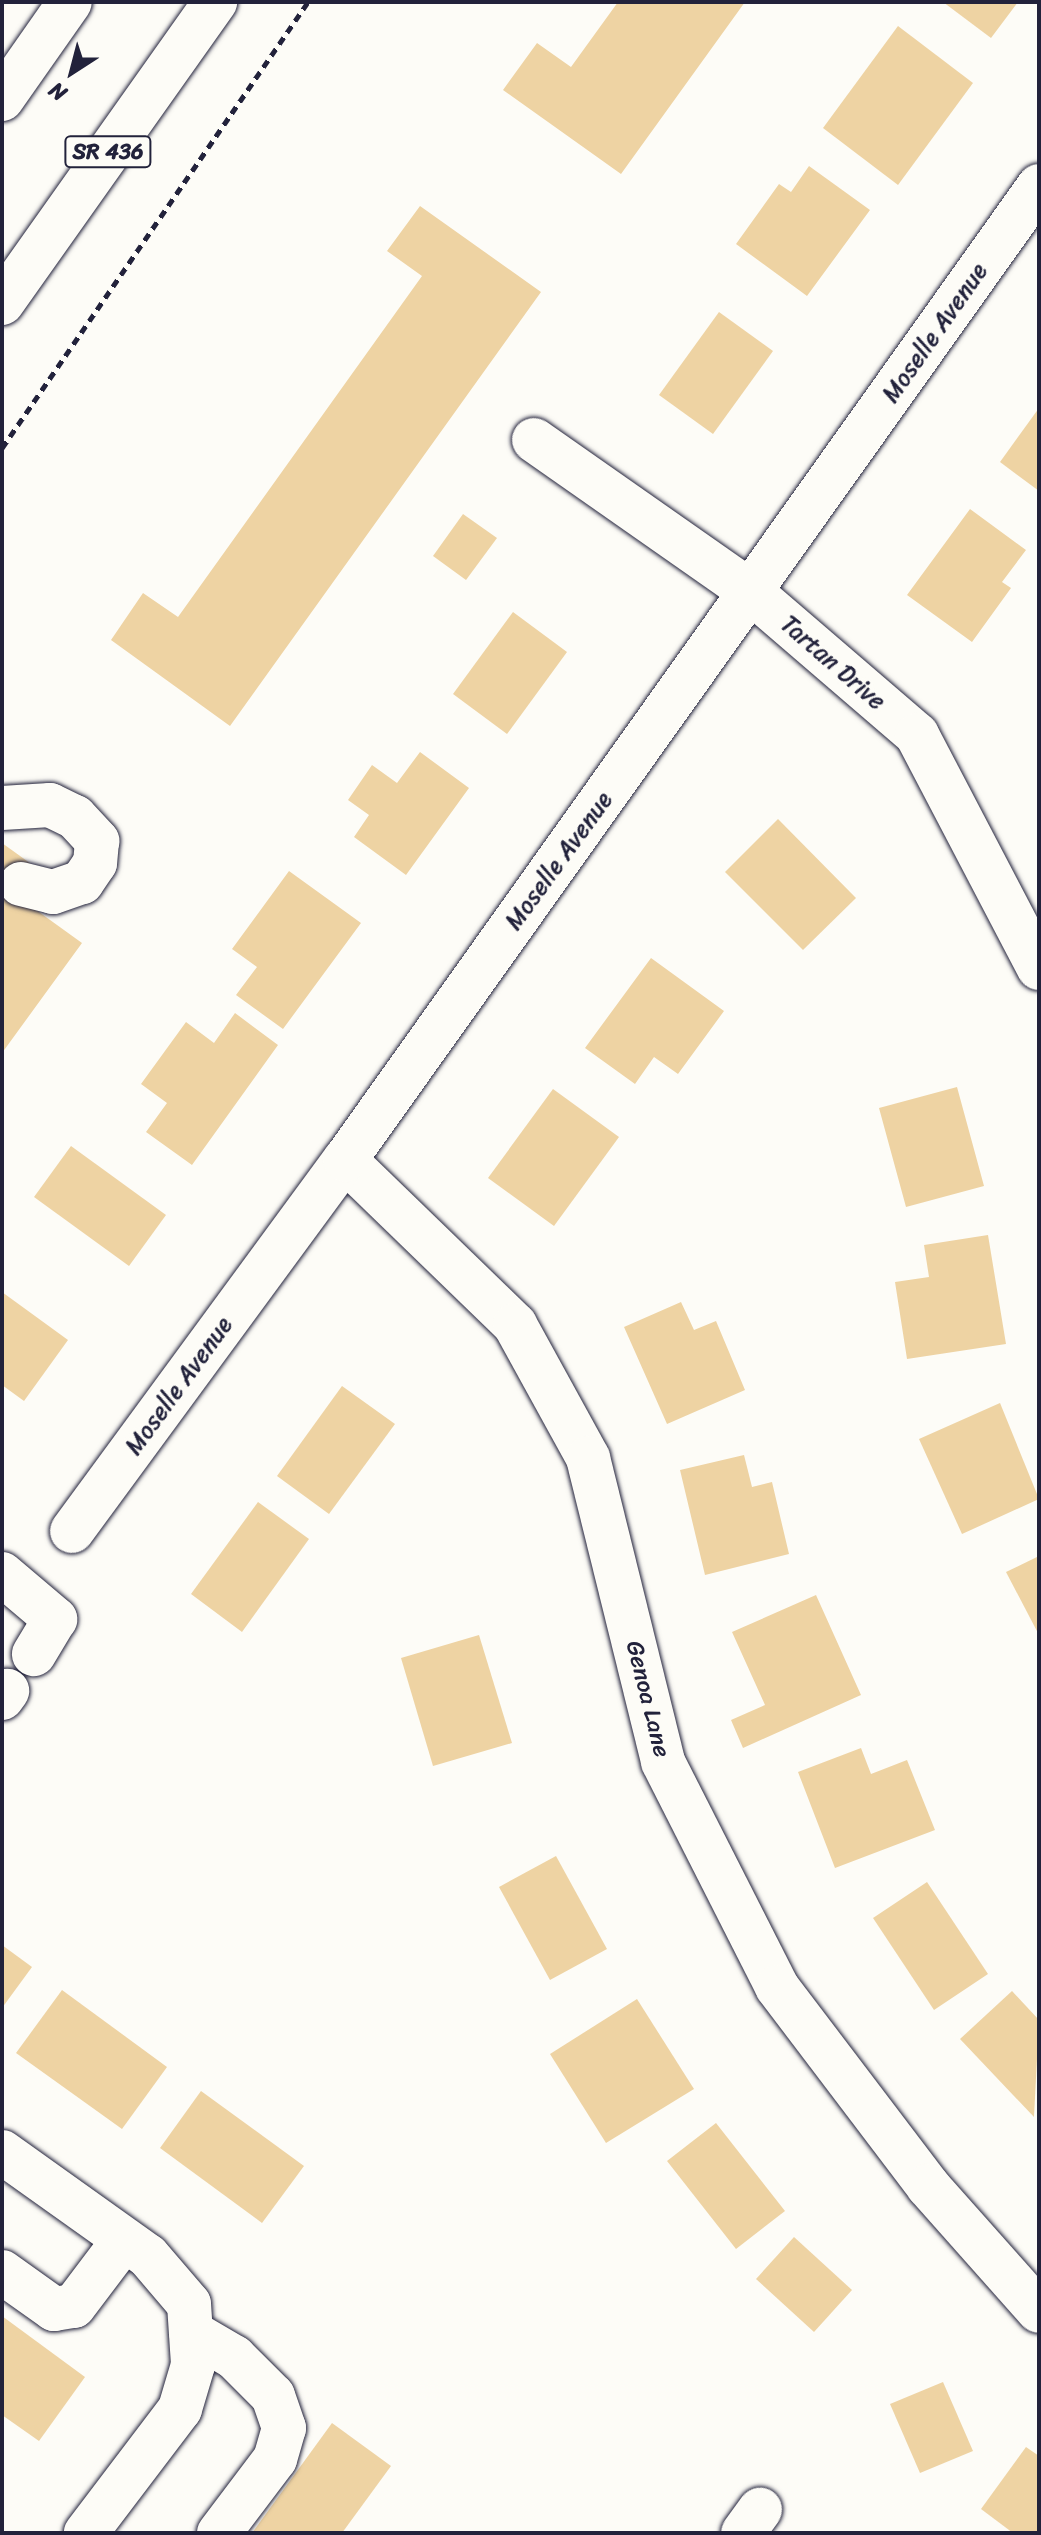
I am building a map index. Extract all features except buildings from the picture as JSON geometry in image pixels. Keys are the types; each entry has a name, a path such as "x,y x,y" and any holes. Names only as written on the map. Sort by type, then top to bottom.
{"street":[{"path":"2,99 70,2"},
{"name":"SR 436","path":"2,303 215,2"},
{"name":"Moselle Avenue","path":"72,1531 345,1160 1039,186"},
{"name":"Tartan Drive","path":"534,440 751,592 917,735 1039,968"},
{"path":"2,808 50,805 75,817 97,841 95,863 82,882 53,892 21,884"},
{"name":"Genoa Lane","path":"345,1160 515,1325 588,1458 663,1762 777,1987 928,2186 1039,2311"},
{"path":"2,1574 55,1619 34,1654"},
{"path":"2,2152 148,2256 189,2304 193,2365 180,2409 86,2533"},
{"path":"2,2272 54,2309 74,2306 124,2240"},
{"path":"191,2332 234,2357 273,2396 284,2428 275,2459 219,2533"}],"path":[{"path":"2,448 308,2"}]}
